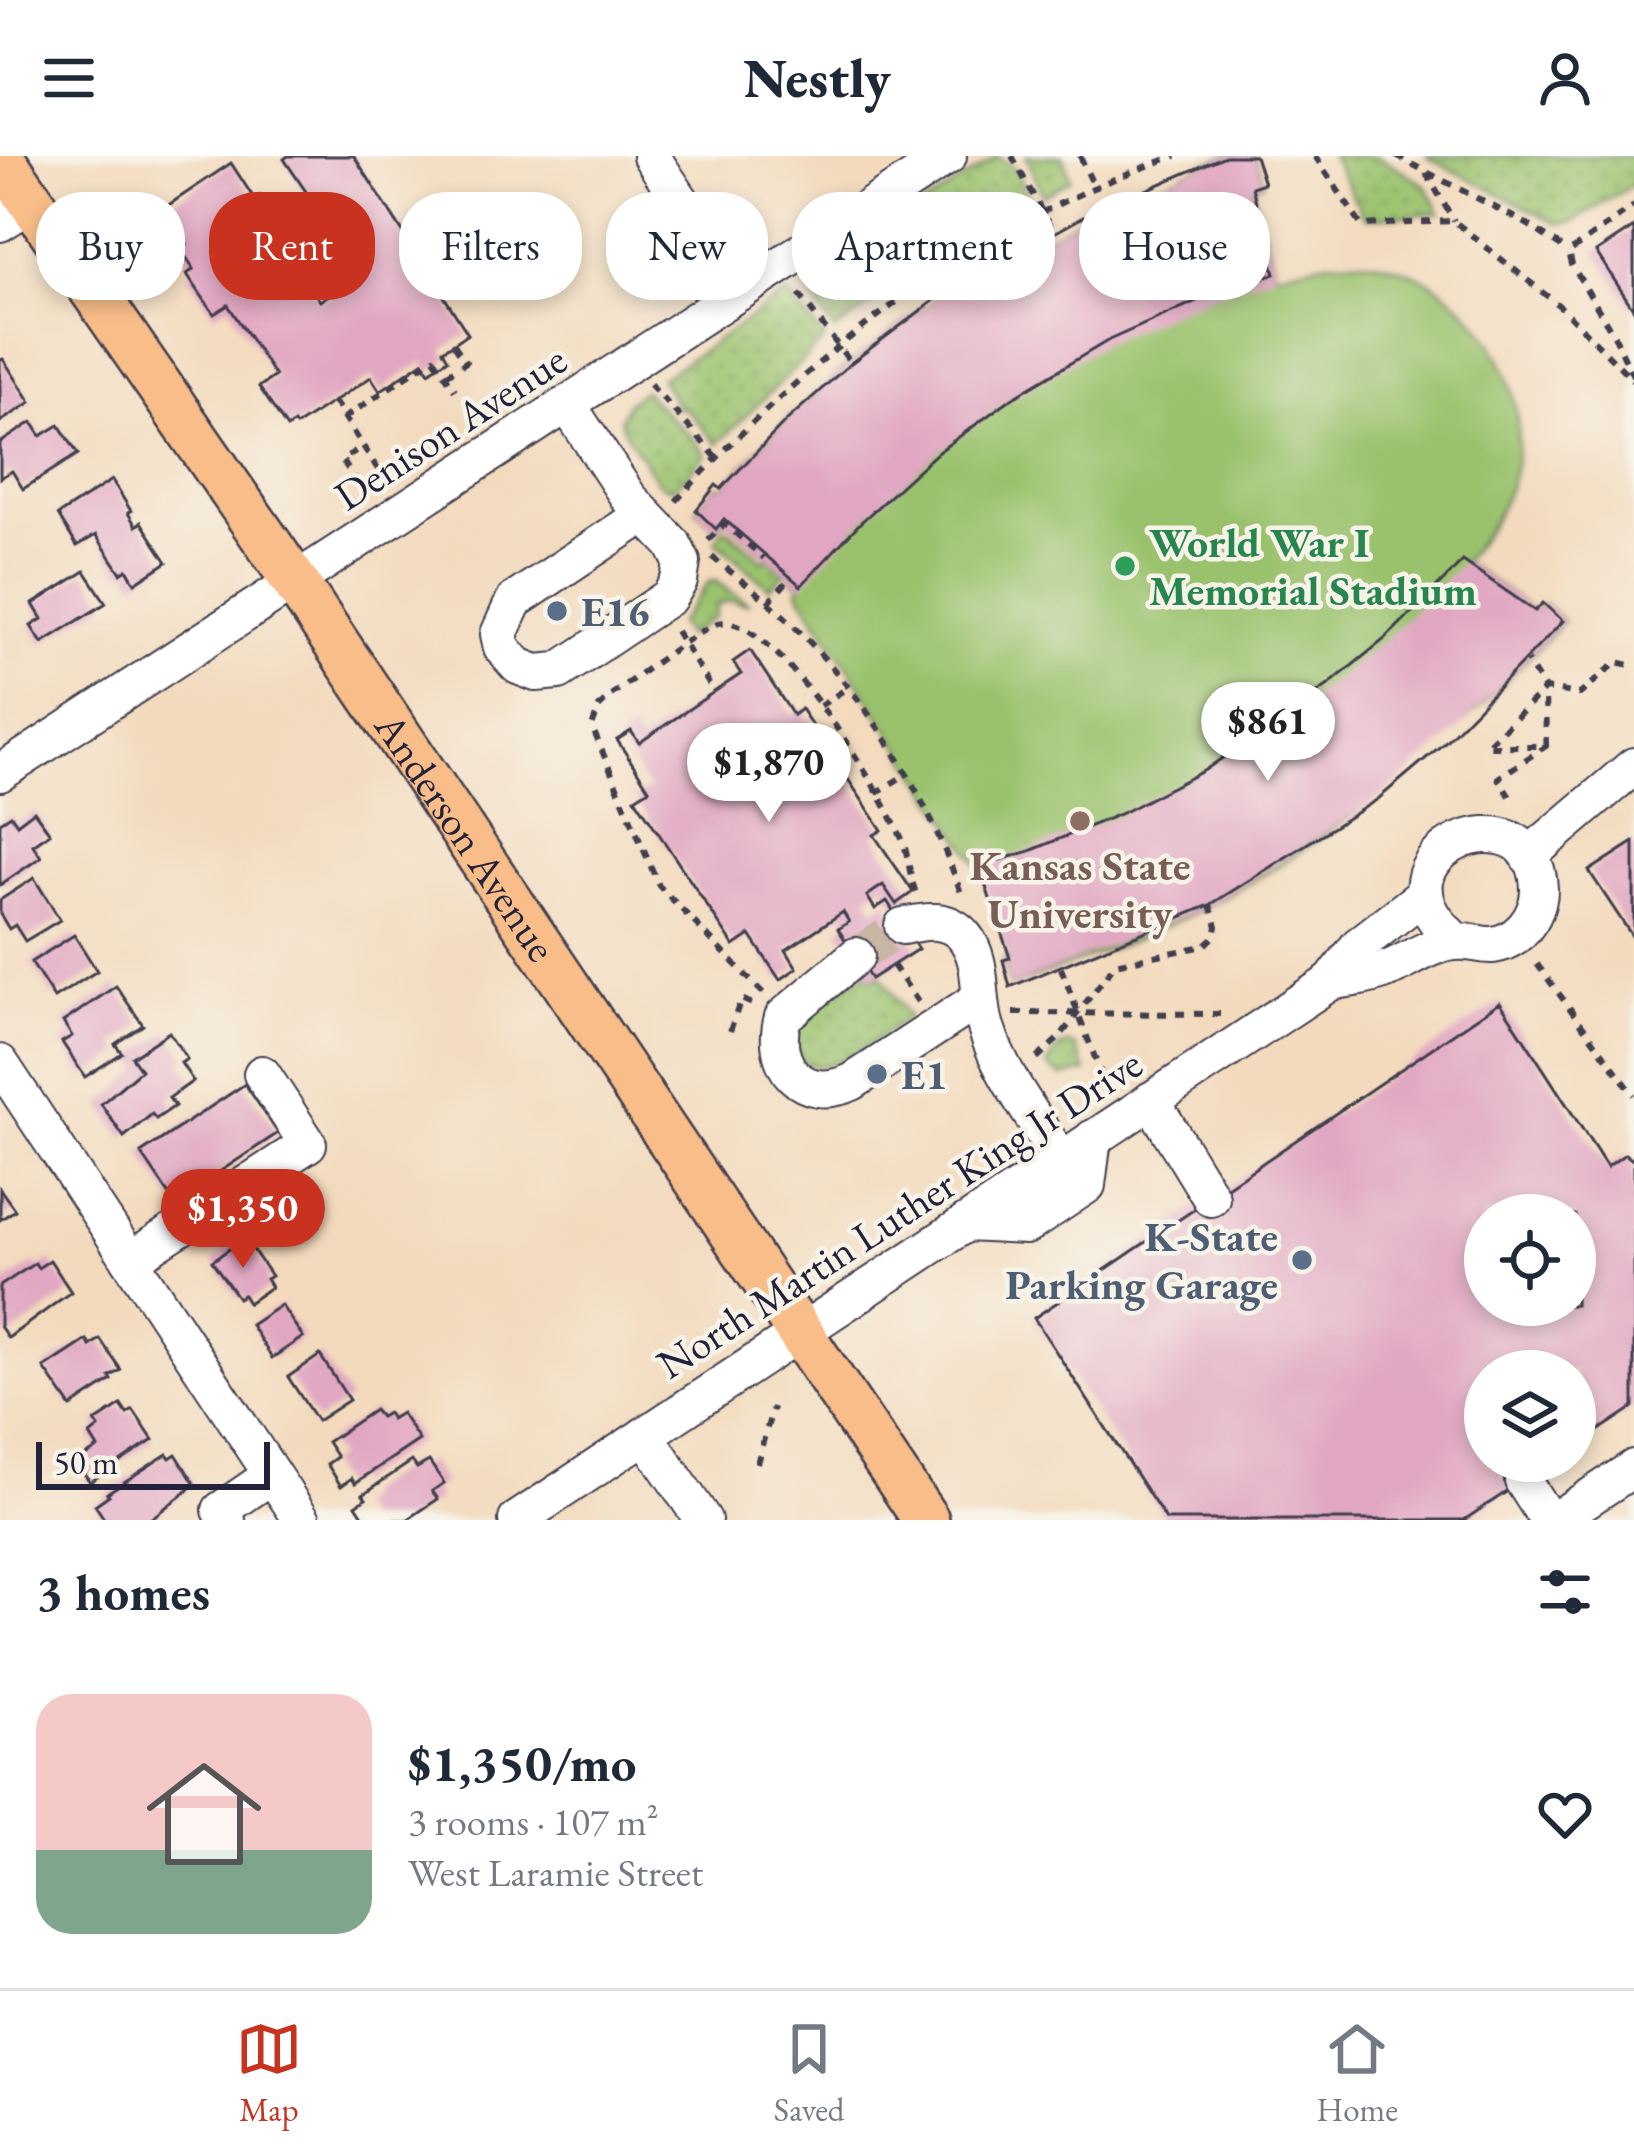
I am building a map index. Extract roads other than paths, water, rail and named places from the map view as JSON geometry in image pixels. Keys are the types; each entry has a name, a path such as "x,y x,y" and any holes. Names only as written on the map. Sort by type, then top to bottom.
{"main road":[{"name":"Anderson Avenue","path":"0,156 16,213 295,582 926,1520"}],"street":[{"path":"651,156 675,192"},
{"name":"Denison Avenue","path":"768,273 944,157"},
{"name":"Denison Avenue","path":"0,773 727,300"},
{"path":"567,404 656,511 682,562 679,581 669,597 559,671 536,673 518,666 502,648 499,634 514,601 656,511"},
{"path":"1528,856 1634,766"},
{"name":"North Martin Luther King Jr Drive","path":"517,1520 1332,981 1359,944 1439,920 1494,946 1522,931 1538,902 1535,871 1528,856 1502,837 1486,833 1455,840 1432,862 1439,920"},
{"path":"911,913 959,931 976,959 994,1006 986,1030 1060,1160"},
{"name":"North Martin Luther King Jr Drive","path":"1332,981 1379,973 1439,920"},
{"path":"856,956 782,1017 778,1048 785,1069 799,1084 838,1089 994,1006"},
{"path":"0,1063 302,1520"},
{"path":"130,1260 308,1144 262,1074"},
{"path":"1151,1100 1211,1198"},
{"path":"966,1222 1026,1226 1087,1185 1093,1138"},
{"path":"645,1435 703,1520"},
{"path":"1524,1482 1552,1520 1634,1468"},
{"path":"227,1520 220,1510 272,1475"}],"tunnel":[{"path":"856,956 903,926"}],"place":[{"name":"World War I Memorial Stadium","path":"1125,566"},
{"name":"E16","path":"557,611"},
{"name":"Kansas State University","path":"1080,821"},
{"name":"E1","path":"877,1074"},
{"name":"K-State Parking Garage","path":"1302,1260"}]}
